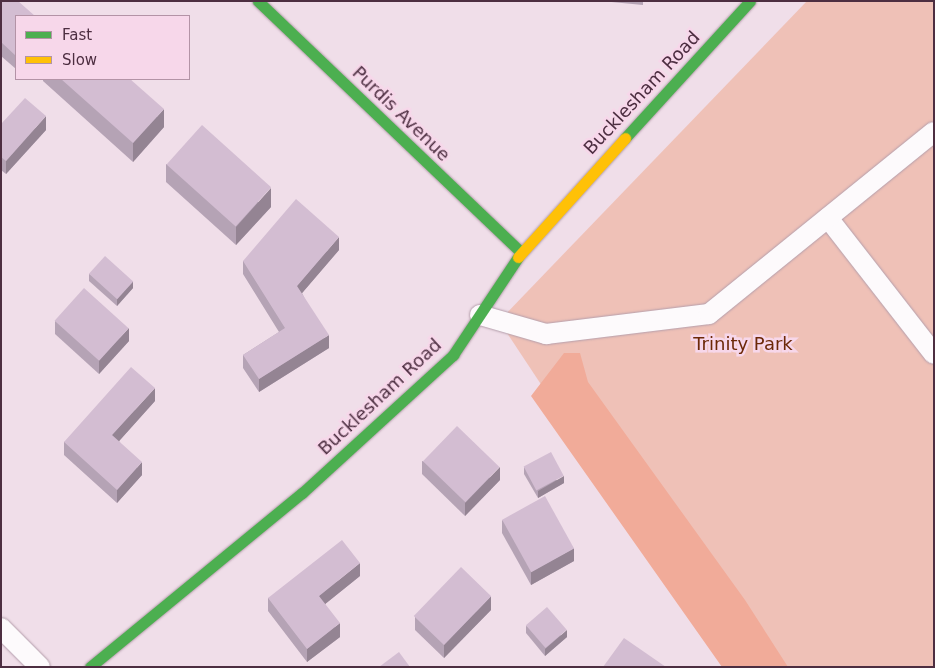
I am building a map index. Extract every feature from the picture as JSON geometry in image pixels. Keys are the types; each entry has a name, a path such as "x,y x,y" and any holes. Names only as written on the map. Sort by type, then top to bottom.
{"street":[{"name":"Purdis Avenue","path":"258,1 521,252"},
{"name":"Bucklesham Road","path":"90,667 302,493 453,355 521,252 750,1"}],"lane":[{"path":"480,315 546,334 709,314 934,132"},
{"path":"828,218 934,354"},
{"path":"1,628 40,667"}],"green space":[{"name":"Trinity Park","path":"807,1 934,1 934,667 728,667 499,321"}],"shaded area":[{"path":"564,353 580,353 588,382 745,600 788,667 722,667 531,396"}],"building":[{"path":"1,1 18,1 34,15 15,15 15,55 1,42"},
{"path":"62,80 131,80 164,109 133,143"},
{"path":"25,98 46,116 6,161 1,157 1,124"},
{"path":"202,125 271,187 236,227 167,164"},
{"path":"296,199 339,237 297,286 329,335 259,379 243,355 285,328 243,261"},
{"path":"105,256 133,281 117,299 89,274"},
{"path":"84,288 129,328 99,361 55,321"},
{"path":"131,367 155,388 112,435 142,462 117,490 64,442"},
{"path":"457,426 499,467 465,502 423,461"},
{"path":"551,452 564,476 536,490 524,467"},
{"path":"545,496 574,548 531,572 502,520"},
{"path":"342,540 360,563 319,596 340,623 307,649 268,598"},
{"path":"461,567 491,596 444,645 414,616"},
{"path":"547,607 567,630 546,648 526,625"},
{"path":"624,638 666,667 603,667"},
{"path":"399,652 410,667 379,667"}],"traffic: fast":[{"path":"258,1 521,252"},
{"path":"625,138 750,1"},
{"path":"90,667 302,493 453,355 518,257"}],"traffic: slow":[{"path":"518,257 625,138"}]}
